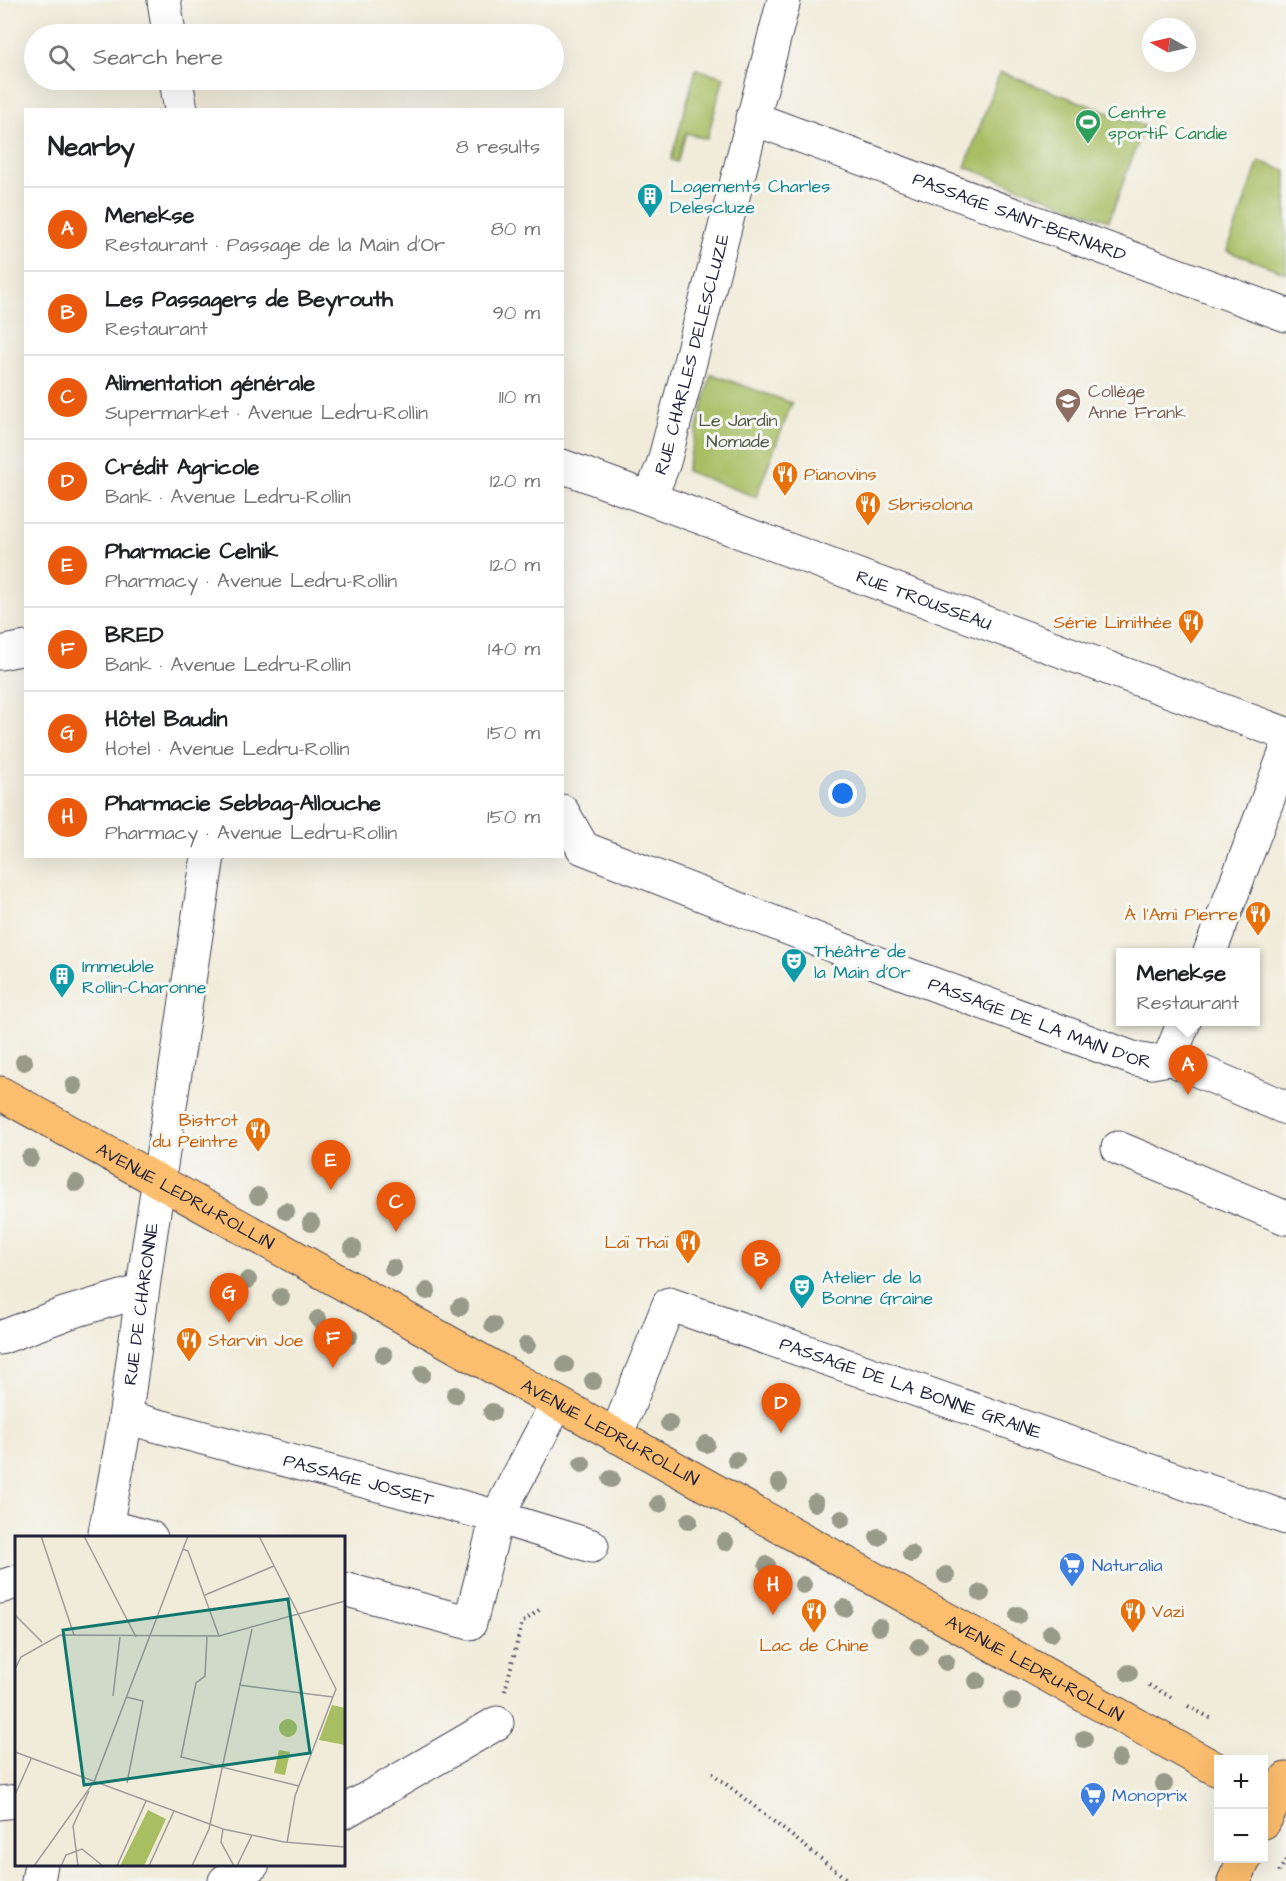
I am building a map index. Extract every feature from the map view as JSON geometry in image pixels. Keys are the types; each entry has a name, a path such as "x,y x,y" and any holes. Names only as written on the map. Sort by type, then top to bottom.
{"main road":[{"name":"AVENUE LEDRU-ROLLIN","path":"0,1093 1214,1768"},
{"path":"1234,1881 1243,1863"}],"street":[{"path":"164,0 168,24"},
{"name":"RUE CHARLES DELESCLUZE","path":"650,498 664,462 784,0"},
{"path":"178,90 181,108"},
{"name":"PASSAGE SAINT-BERNARD","path":"752,118 1286,315"},
{"name":"RUE TROUSSEAU","path":"564,467 1286,734"},
{"path":"0,653 24,648"},
{"path":"1212,948 1286,751"},
{"name":"PASSAGE DE LA MAIN D'OR","path":"564,815 583,848 896,970 1135,1059 1152,1062 1174,1061 1286,1108"},
{"name":"RUE DE CHARONNE","path":"106,1532 208,858"},
{"path":"1174,1061 1183,1026"},
{"path":"1118,1148 1286,1218"},
{"path":"0,1338 67,1313 142,1291"},
{"name":"PASSAGE DE LA BONNE GRAINE","path":"616,1436 669,1304 1286,1518"},
{"path":"345,1589 470,1623 497,1517 557,1403"},
{"name":"PASSAGE JOSSET","path":"125,1417 497,1517 592,1546"},
{"path":"106,1532 136,1536"},
{"path":"0,1587 15,1582"},
{"path":"345,1811 497,1723"},
{"path":"0,1803 15,1801"},
{"path":"38,1881 41,1866"},
{"path":"225,1881 250,1866"}],"path":[{"path":"497,1723 522,1623 539,1610"},
{"path":"1149,1685 1174,1699"},
{"path":"1188,1706 1214,1720"},
{"path":"712,1773 849,1881"}],"green space":[{"path":"696,69 724,77 707,139 686,133 677,162 671,160"},
{"path":"1000,72 1144,126 1109,221 965,167"},
{"path":"1259,161 1286,171 1286,273 1227,251"},
{"name":"Le Jardin Nomade","path":"711,374 792,403 756,497 686,471"}],"place":[{"name":"Centre sportif Candie","path":"1088,145"},
{"name":"Logements Charles Delescluze","path":"650,219"},
{"name":"Collège Anne Frank","path":"1068,424"},
{"name":"Pianovins","path":"785,497"},
{"name":"Sbrisolona","path":"868,527"},
{"name":"Série Limithée","path":"1191,645"},
{"name":"À l’Ami Pierre","path":"1258,937"},
{"name":"Théâtre de la Main d'Or","path":"794,984"},
{"name":"Immeuble Rollin-Charonne","path":"62,999"},
{"name":"Menekse","path":"1188,1095"},
{"name":"Bistrot du Peintre","path":"258,1153"},
{"name":"Pharmacie Celnik","path":"331,1190"},
{"name":"Alimentation générale","path":"396,1232"},
{"name":"Laï Thaï","path":"688,1265"},
{"name":"Les Passagers de Beyrouth","path":"761,1290"},
{"name":"Atelier de la Bonne Graine","path":"802,1310"},
{"name":"Hôtel Baudin","path":"229,1323"},
{"name":"Starvin Joe","path":"189,1363"},
{"name":"BRED","path":"333,1368"},
{"name":"Crédit Agricole","path":"781,1433"},
{"name":"Naturalia","path":"1072,1588"},
{"name":"Pharmacie Sebbag-Allouche","path":"773,1615"},
{"name":"Lac de Chine","path":"814,1634"},
{"name":"Vazi","path":"1133,1634"},
{"name":"Monoprix","path":"1093,1818"}]}
